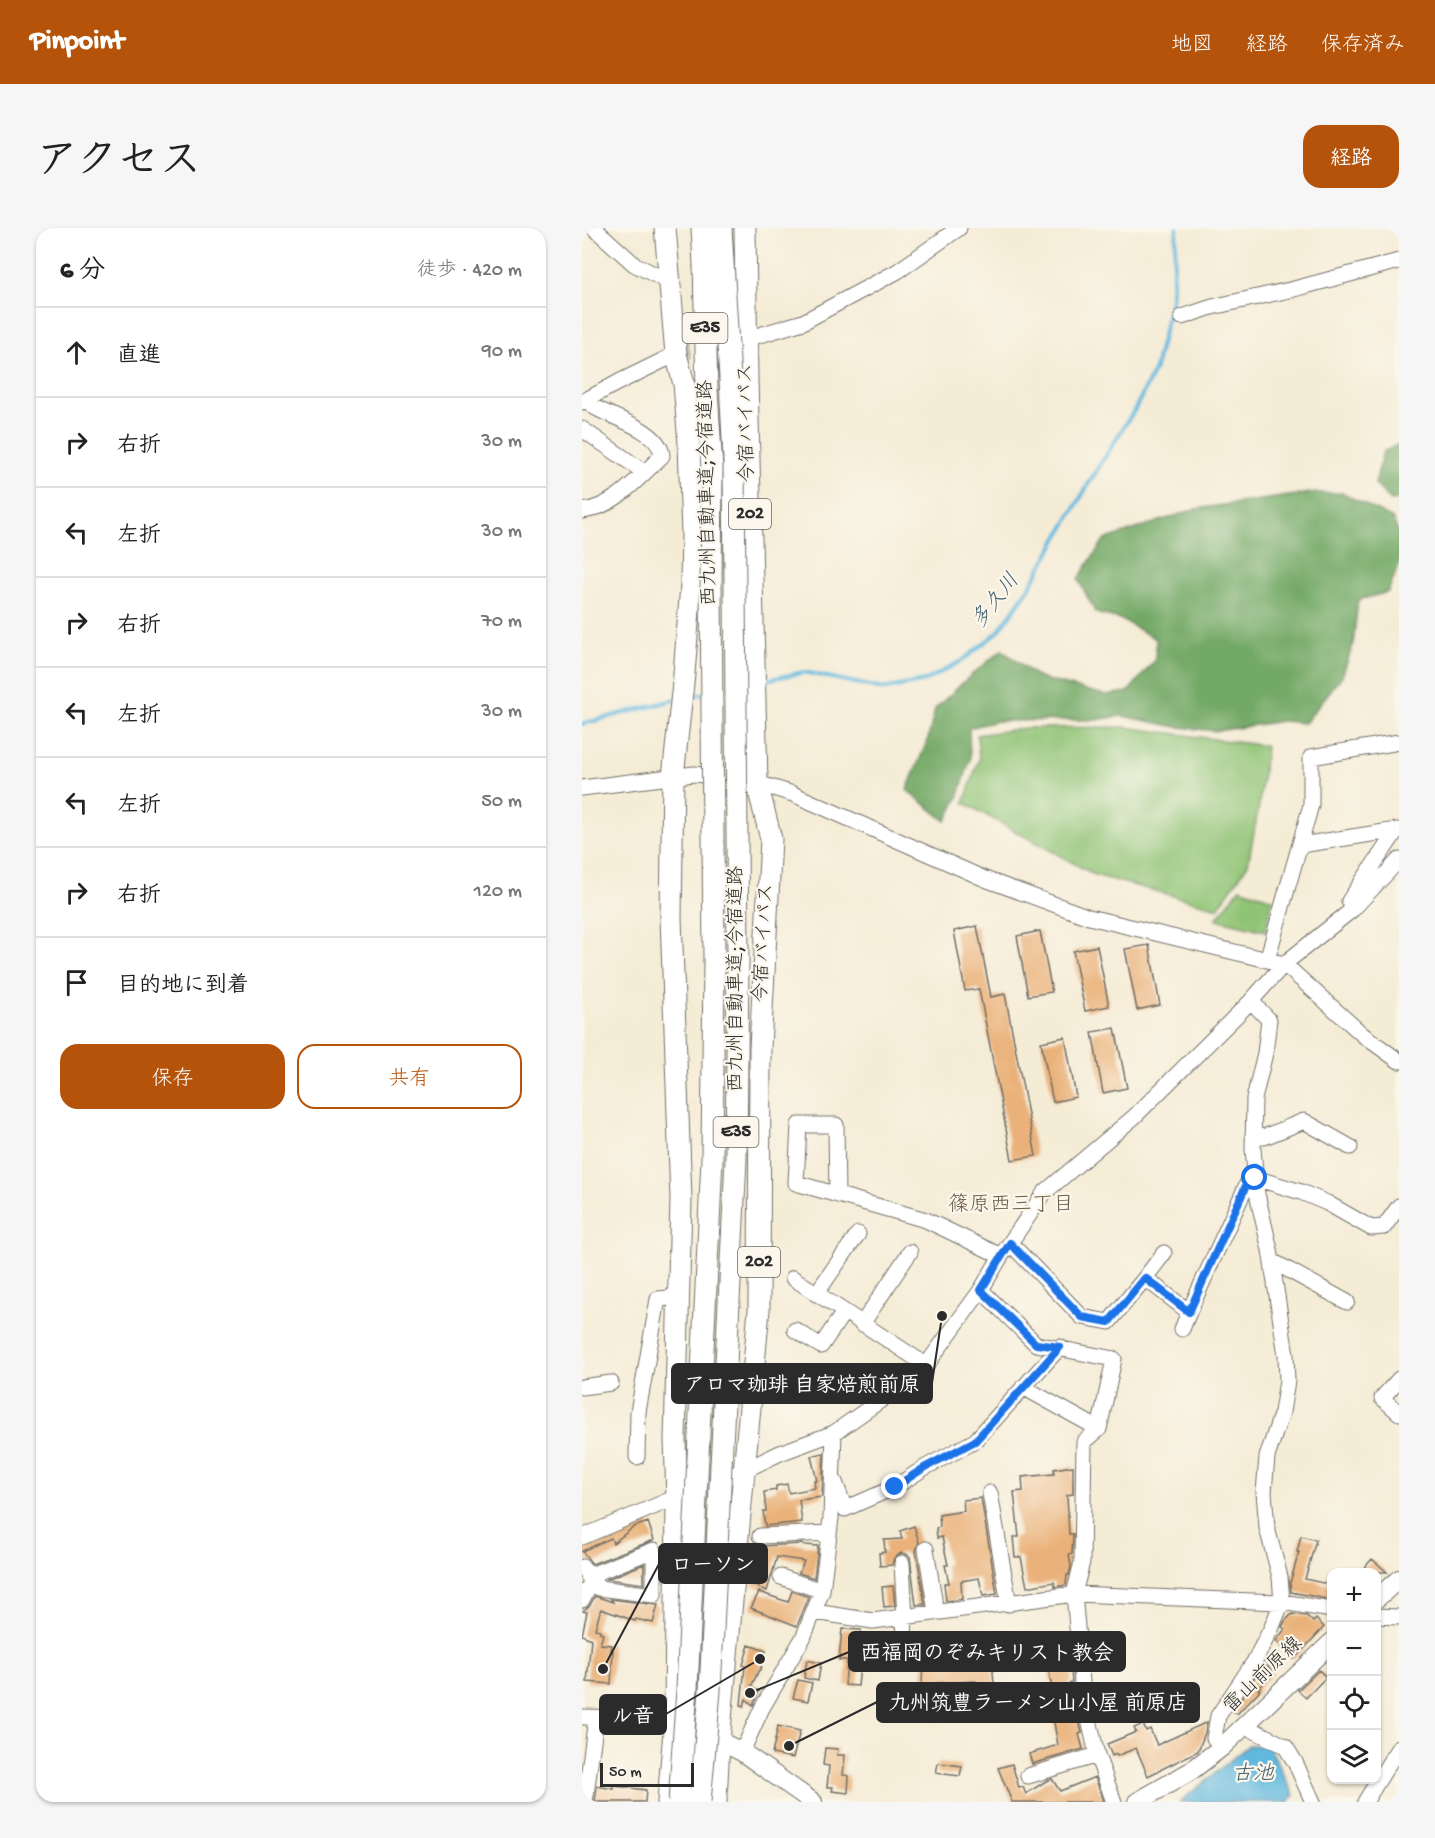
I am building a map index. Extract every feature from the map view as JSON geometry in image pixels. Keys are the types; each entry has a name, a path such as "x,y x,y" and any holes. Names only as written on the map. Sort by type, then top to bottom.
{"highway":[{"path":"665,228 676,354 684,384 689,444 692,535 691,585 673,777 671,917 681,1199 675,1440 677,1497 675,1719 668,1802"},
{"name":"西九州自動車道;今宿道路","path":"700,1802 710,1691 736,1159 738,960 734,461 730,378 714,263 702,228"},
{"name":"西九州自動車道;今宿道路","path":"679,1802 712,1159 714,960 712,468 707,392 714,263 721,228"},
{"name":"今宿バイパス","path":"716,1802 719,1741 759,1310 760,1048 771,839 757,783 745,228"}],"main road":[{"path":"1381,1595 1399,1579"},
{"name":"雷山前原線","path":"1137,1802 1191,1771 1222,1747 1327,1647"},
{"path":"675,1719 742,1752 813,1802"}],"street":[{"path":"594,228 634,264 669,282"},
{"path":"746,339 803,322 898,271 959,228"},
{"path":"1182,317 1399,261"},
{"path":"584,401 676,354"},
{"path":"582,511 610,501 662,456 662,450 644,431 584,401"},
{"path":"582,429 644,472"},
{"path":"1267,960 1311,805 1311,757 1399,742"},
{"path":"582,788 626,781 703,775"},
{"path":"757,783 793,794 985,879 1089,917 1284,964 1363,1035 1399,1061"},
{"path":"1301,845 1397,830 1349,902 1353,909"},
{"path":"582,1537 745,1470 780,1453 834,1433 922,1371 981,1290 1001,1256 1045,1192 1134,1117 1284,964 1353,909 1399,860"},
{"path":"1222,1747 1214,1738 1218,1716 1254,1662 1282,1602 1280,1577 1267,1528 1264,1492 1267,1457 1282,1412 1287,1381 1286,1355 1271,1255 1257,1194 1253,1135 1254,1100 1265,1053 1269,1020 1251,1000"},
{"path":"1253,1135 1264,1137 1304,1121 1350,1147"},
{"path":"837,1195 836,1125 799,1125 796,1183 837,1195 926,1220 1001,1256"},
{"path":"1255,1173 1327,1203 1371,1228 1384,1227 1399,1206"},
{"path":"1182,1329 1255,1173"},
{"path":"816,1294 858,1234"},
{"path":"1010,1243 1082,1317 1109,1322 1164,1253"},
{"path":"862,1324 910,1252"},
{"path":"1271,1255 1345,1295"},
{"path":"793,1278 926,1365"},
{"path":"1145,1278 1189,1312"},
{"path":"981,1290 1036,1344 1114,1359 1099,1429 1084,1442 1082,1562 1074,1594 1083,1693 1098,1755 1114,1802"},
{"path":"637,1457 638,1412 658,1299 679,1297"},
{"path":"795,1330 821,1346 844,1312"},
{"path":"833,1477 845,1509 895,1487 924,1468 975,1441 1060,1347"},
{"path":"1399,1379 1382,1398 1399,1413"},
{"path":"582,1387 611,1383"},
{"path":"1023,1388 1099,1429"},
{"path":"742,1752 762,1708 815,1612 822,1591 829,1533 834,1433"},
{"path":"990,1493 1009,1604"},
{"path":"760,1536 829,1533"},
{"path":"926,1549 936,1612"},
{"path":"902,1563 903,1656"},
{"path":"582,1600 587,1574"},
{"path":"781,1577 822,1591"},
{"path":"815,1612 873,1621 1074,1594 1282,1602 1327,1609"},
{"path":"1381,1616 1399,1617"},
{"path":"585,1802 589,1717 675,1719"},
{"path":"1245,1726 1285,1746 1314,1802"},
{"path":"1365,1802 1399,1747"},
{"path":"1028,1776 1098,1755"}],"green space":[{"path":"1399,444 1399,500 1391,501 1375,484 1383,452"},
{"path":"1311,493 1343,493 1393,519 1399,535 1399,564 1388,592 1358,600 1353,645 1342,676 1305,723 1282,721 1217,731 1177,727 1122,716 1095,720 996,721 969,728 970,760 958,798 946,821 907,790 928,739 935,709 1002,650 1039,678 1105,695 1128,692 1155,660 1156,639 1120,619 1096,613 1078,579 1104,540 1195,509"},
{"path":"1125,727 1266,746 1259,805 1248,864 1218,908 1095,875 964,803 979,759 977,735 1025,728"},
{"path":"1240,888 1273,899 1266,931 1216,919"}],"water":[{"name":"古池","path":"1249,1745 1269,1746 1294,1795 1289,1802 1180,1802"}],"building":[{"path":"977,926 991,997 1005,994 1036,1156 1012,1160 979,989 965,991 954,931"},
{"path":"1040,931 1052,992 1028,996 1017,936"},
{"path":"1149,945 1160,1005 1137,1010 1125,949"},
{"path":"1097,946 1109,1006 1085,1011 1073,951"},
{"path":"1115,1028 1127,1088 1103,1093 1092,1032"},
{"path":"1065,1037 1076,1097 1053,1102 1041,1042"},
{"path":"824,1453 822,1497 799,1500 802,1522 765,1526 764,1492 776,1490 776,1486 787,1484 789,1493 815,1488 814,1481 817,1481 811,1456"},
{"path":"1073,1466 1073,1494 1067,1495 1069,1534 1073,1534 1072,1554 1069,1555 1071,1566 1066,1585 1055,1587 1054,1582 1027,1587 1021,1557 1015,1557 1013,1537 1019,1537 1014,1492 1023,1491 1022,1477 1054,1474 1054,1469"},
{"path":"981,1498 997,1594 983,1596 979,1578 961,1581 962,1599 946,1601 944,1583 949,1583 945,1565 948,1565 942,1537 937,1538 936,1528 940,1527 939,1515 964,1511 963,1500"},
{"path":"648,1522 654,1540 592,1564 582,1551 611,1538 613,1543 634,1527"},
{"path":"914,1526 919,1542 916,1551 925,1604 916,1605 910,1557 901,1553 894,1558 892,1565 880,1566 879,1553 885,1552 884,1540 902,1539 900,1531"},
{"path":"1301,1536 1316,1540 1305,1579 1327,1584 1327,1599 1291,1592 1290,1583 1299,1552 1297,1552"},
{"path":"802,1544 818,1546 814,1578 799,1573 804,1561 777,1557 767,1591 752,1585 758,1568 760,1546"},
{"path":"1372,1559 1387,1572 1381,1572 1381,1568 1364,1568"},
{"path":"644,1564 644,1584 607,1579"},
{"path":"893,1586 895,1606 884,1607 882,1587"},
{"path":"792,1591 809,1597 797,1626 751,1608 759,1592 788,1602"},
{"path":"595,1596 613,1602 611,1599 658,1605 653,1623 636,1619 635,1621 601,1609 595,1629 600,1630 603,1634 600,1644 612,1645 611,1684 587,1682 591,1639 582,1635 587,1612 583,1611"},
{"path":"1292,1614 1307,1616 1313,1622 1316,1619 1324,1627 1294,1659 1276,1641 1285,1629 1282,1627 1285,1621"},
{"path":"842,1629 861,1630 858,1686 845,1685 847,1660 839,1660"},
{"path":"920,1636 935,1637 935,1651 962,1650 962,1663 992,1660 995,1697 977,1698 976,1681 936,1683 936,1687 922,1686 923,1658 919,1658"},
{"path":"749,1645 766,1651 751,1687 759,1691 753,1705 746,1699 744,1706 741,1705 745,1666 743,1665"},
{"path":"1069,1653 1072,1682 1069,1683 1082,1733 1079,1734 1083,1749 1032,1764 1029,1754 1058,1745 1053,1717 1046,1718 1043,1700 1054,1698 1046,1658"},
{"path":"807,1660 821,1663 818,1681 804,1678"},
{"path":"1264,1663 1274,1673 1237,1714 1233,1711"},
{"path":"1319,1670 1326,1677 1306,1698 1298,1690"},
{"path":"798,1680 812,1683 808,1701 793,1698"},
{"path":"1207,1722 1198,1751 1148,1776 1136,1748 1112,1756 1107,1744 1136,1732 1134,1728 1143,1724 1146,1731 1150,1729 1157,1745"},
{"path":"778,1726 800,1731 793,1758 772,1754"},
{"path":"825,1748 838,1749 837,1755 845,1755 843,1775 849,1776 848,1793 832,1791 833,1787 827,1787 829,1766 823,1765"},
{"path":"938,1763 962,1766 960,1776 936,1773"},
{"path":"1012,1764 1019,1788 1023,1787 1026,1794 1052,1779 1060,1791 1095,1777 1104,1802 1012,1802 998,1768"},
{"path":"597,1786 646,1790 645,1802 595,1802"}],"waterway":[{"name":"多久川","path":"761,681 804,672 884,689 925,681 963,660 998,632 1028,590 1092,478 1135,409 1155,369 1171,301 1177,228"},
{"name":"多久川","path":"687,697 706,693"},
{"name":"多久川","path":"582,724 674,700"}],"tunnel":[{"path":"676,354 737,341"}],"place":[{"name":"アロマ珈琲 自家焙煎前原","path":"942,1316"},
{"name":"ル音","path":"760,1659"},
{"name":"ローソン","path":"603,1669"},
{"name":"西福岡のぞみキリスト教会","path":"750,1693"},
{"name":"九州筑豊ラーメン山小屋 前原店","path":"789,1746"}],"district":[{"name":"篠原西三丁目","path":"1011,1206"}],"route":[{"path":"895,1487 924,1468 975,1441 1060,1347 1036,1344 981,1290 1010,1243 1082,1317 1109,1322 1145,1278 1189,1312 1254,1168 1255,1178"}]}
